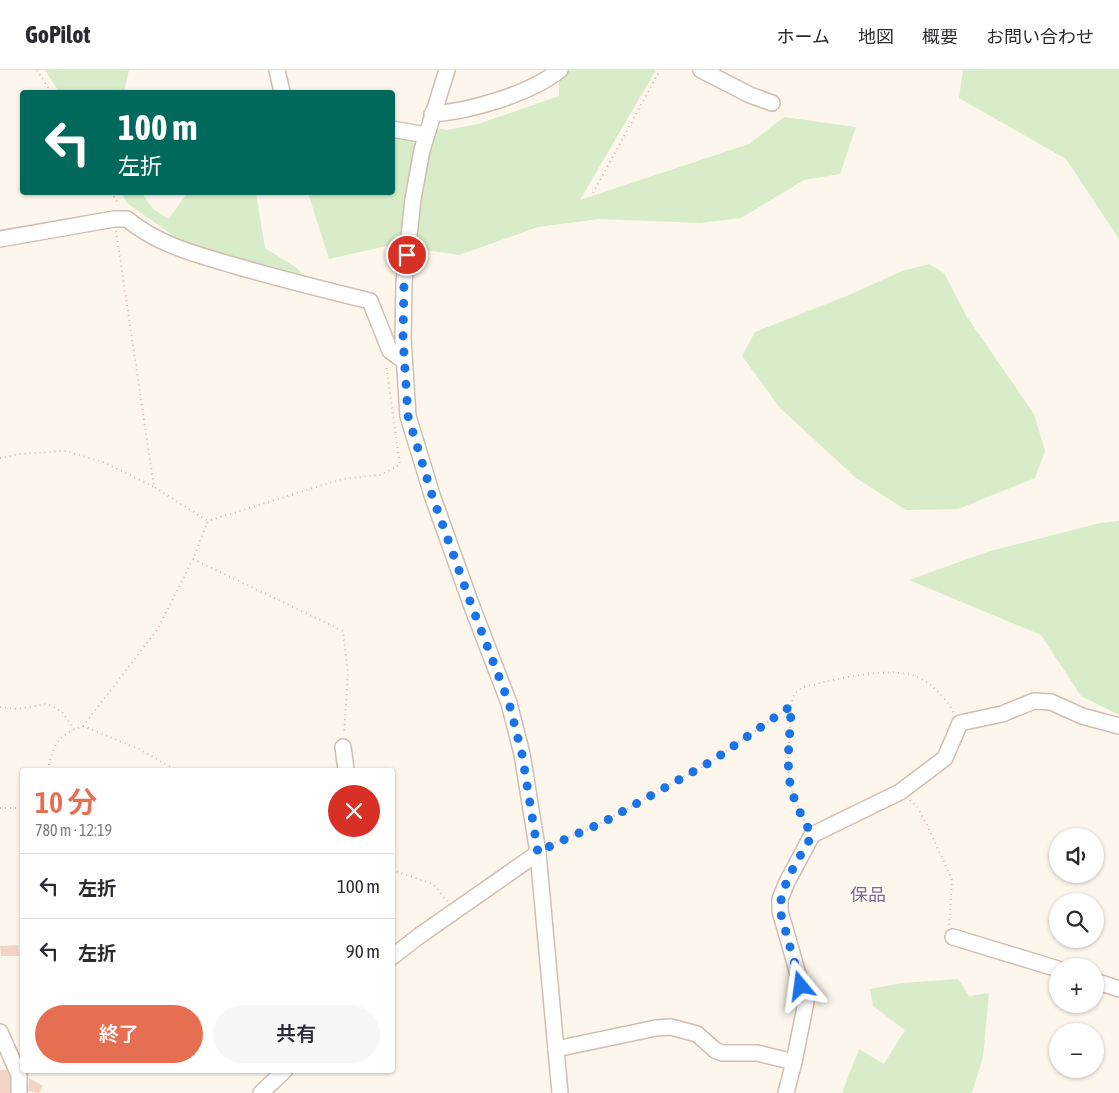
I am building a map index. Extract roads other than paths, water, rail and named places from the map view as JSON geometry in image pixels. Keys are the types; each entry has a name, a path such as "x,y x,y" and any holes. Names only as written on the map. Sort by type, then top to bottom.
{"street":[{"path":"277,70 282,90"},
{"path":"447,70 422,150 404,283 403,338 408,416 432,495 509,703 522,754 538,853 560,1093"},
{"path":"432,114 466,110 508,96 547,80 560,70"},
{"path":"701,70 772,104"},
{"path":"395,130 426,135"},
{"path":"0,238 114,219 127,219 162,241 190,252 280,279 370,301 390,351 404,361"},
{"path":"786,1093 806,1002 780,911 780,899 812,835 900,792 946,758 960,723 1002,714 1034,701 1051,702 1082,716 1119,726"},
{"path":"343,747 346,768"},
{"path":"395,955 538,853"},
{"path":"953,937 1049,967"},
{"path":"1104,984 1119,989"},
{"path":"556,1049 656,1028 671,1027 698,1034 715,1050 722,1053 757,1054 794,1062"},
{"path":"0,1032 20,1068"},
{"path":"19,1093 22,1073"},
{"path":"261,1093 282,1073"}],"district":[{"name":"保品","path":"868,894"}]}
